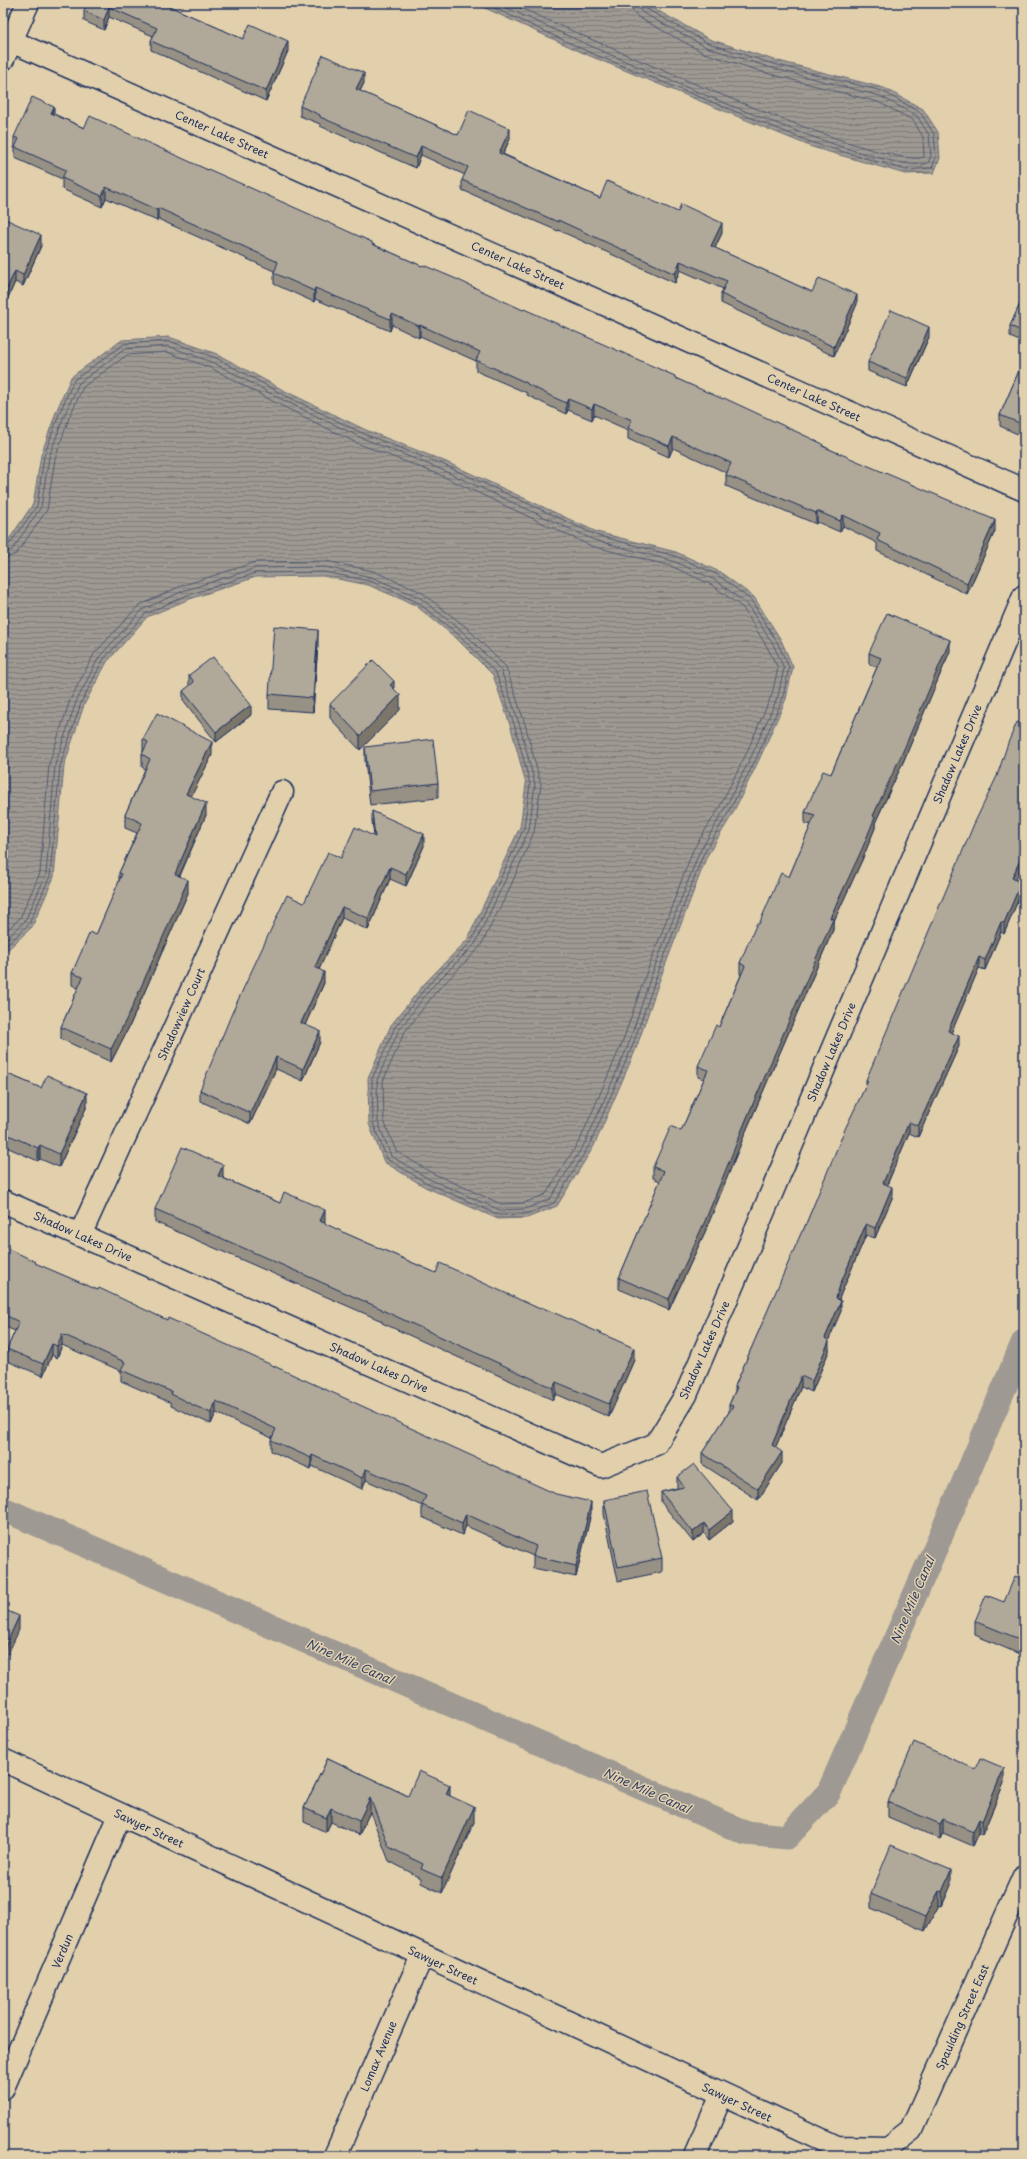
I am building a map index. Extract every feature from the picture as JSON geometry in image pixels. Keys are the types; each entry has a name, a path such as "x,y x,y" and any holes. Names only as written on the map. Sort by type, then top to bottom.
{"street":[{"path":"7,50 28,3"},
{"name":"Center Lake Street","path":"7,50 1024,490"},
{"name":"Shadow Lakes Drive","path":"3,1201 601,1466 656,1444 686,1395 1024,596"},
{"name":"Shadowview Court","path":"80,1235 282,792"},
{"name":"Sawyer Street","path":"3,1760 422,1956 837,2147 888,2148"},
{"name":"Verdun","path":"3,2088 120,1815"},
{"name":"Spaulding Street East","path":"888,2148 912,2130 1024,1876"},
{"name":"Lomax Avenue","path":"335,2156 422,1956"},
{"path":"695,2156 722,2094"}],"water":[{"path":"474,3 644,3 709,39 771,59 884,88 923,109 938,132 940,158 934,173 905,174 812,147 590,56"},
{"path":"169,337 217,354 285,391 366,430 444,461 597,532 676,552 720,572 754,597 781,640 793,667 786,699 759,760 732,815 707,856 660,979 636,1049 594,1146 557,1206 527,1218 498,1219 425,1187 384,1162 369,1124 368,1078 391,1025 424,984 467,940 520,827 526,784 511,728 493,675 456,638 415,605 368,585 323,576 256,577 187,600 147,617 107,662 84,705 64,766 54,877 32,927 3,954 3,548 33,504 41,455 56,412 71,377 122,340"}],"building":[{"path":"87,3 162,3 243,39 250,24 288,41 266,91 151,41 157,28 109,7 104,20 84,11"},
{"path":"323,55 364,73 356,89 458,135 469,110 510,129 499,153 600,198 607,181 678,212 681,204 722,223 711,246 812,292 819,278 857,295 834,347 721,294 727,281 680,261 675,274 558,220 558,222 462,180 468,167 421,146 416,158 320,117 320,115 300,106"},
{"path":"32,97 54,107 51,113 84,128 90,116 372,242 372,244 454,278 523,310 524,309 675,376 675,378 723,399 724,398 823,444 822,446 995,520 967,583 877,540 880,533 843,515 840,521 817,511 816,513 726,475 731,463 673,437 669,446 628,428 632,420 594,404 592,409 568,399 566,403 527,383 476,360 480,352 392,314 390,319 315,288 314,291 274,273 278,262 158,208 157,210 106,187 102,196 62,178 66,170 15,147 19,139 14,137"},
{"path":"3,218 41,235 23,275 15,271 3,297"},
{"path":"1024,295 1024,332 1010,326"},
{"path":"891,310 929,327 907,378 868,362"},
{"path":"1024,359 1024,425 1000,415"},
{"path":"887,613 950,640 904,749 873,816 875,817 862,849 830,918 833,919 746,1120 705,1221 669,1299 619,1278 664,1171 653,1167 671,1126 681,1131 708,1070 698,1066 716,1025 719,1027 745,966 740,963 746,948 757,923 759,924 781,873 789,877 815,815 805,812 823,771 831,774 881,658 869,653"},
{"path":"274,626 318,630 313,698 269,694"},
{"path":"213,657 251,705 216,732 183,691 194,682 189,675"},
{"path":"373,660 394,681 390,685 400,695 360,736 330,704"},
{"path":"1024,711 1024,851 1012,878 1021,883 1004,923 1001,922 985,960 979,957 948,1031 959,1036 918,1126 909,1122 883,1183 892,1187 875,1228 866,1224 840,1285 836,1298 841,1301 825,1338 829,1341 812,1381 801,1376 772,1445 782,1452 758,1489 702,1453 733,1406 729,1405 737,1387 735,1386 803,1231 845,1129 868,1081 866,1080 974,824 997,776 1008,743 1017,722 1019,723"},
{"path":"157,713 212,742 186,794 206,803 175,874 188,880 130,1012 111,1049 61,1027 83,977 72,973 90,932 96,935 122,874 119,873 142,823 125,815 150,759 142,754 148,742 143,739"},
{"path":"433,739 438,783 370,791 365,747"},
{"path":"372,811 424,834 406,874 390,867 368,918 342,907 315,967 324,972 301,1023 320,1031 303,1069 276,1057 250,1113 200,1090 232,1013 287,895 304,903 328,852 341,858 355,827 375,837"},
{"path":"3,1072 41,1088 47,1075 87,1093 59,1154 40,1145 38,1148 4,1133 3,1134"},
{"path":"182,1147 223,1165 218,1176 280,1203 284,1192 325,1210 320,1221 345,1233 436,1273 440,1263 540,1309 541,1307 634,1348 609,1404 556,1382 553,1388 382,1309 155,1209"},
{"path":"3,1246 36,1262 35,1263 98,1290 99,1288 167,1320 168,1318 556,1494 591,1502 576,1566 533,1556 536,1546 466,1514 462,1523 422,1505 426,1496 366,1469 362,1478 312,1455 311,1458 271,1440 276,1429 216,1401 211,1413 195,1406 171,1394 172,1392 121,1370 125,1362 62,1334 57,1346 52,1344 43,1364 7,1349 19,1322 3,1314"},
{"path":"694,1464 733,1511 709,1530 704,1523 693,1532 661,1492 684,1487 677,1477"},
{"path":"647,1491 662,1558 618,1567 604,1500"},
{"path":"1015,1576 1024,1579 1024,1641 975,1621 986,1595 1004,1602"},
{"path":"3,1609 19,1616 3,1651"},
{"path":"914,1742 975,1769 980,1758 1004,1768 982,1821 979,1819 973,1832 943,1819 940,1824 888,1802"},
{"path":"328,1758 408,1796 419,1771 450,1785 446,1794 474,1807 442,1878 421,1869 423,1864 389,1847 370,1798 359,1821 331,1808 326,1818 304,1808"},
{"path":"891,1845 951,1870 942,1892 939,1891 925,1917 871,1894"}],"waterway":[{"name":"Nine Mile Canal","path":"3,1509 746,1833 787,1837 829,1792 1024,1341"}]}
